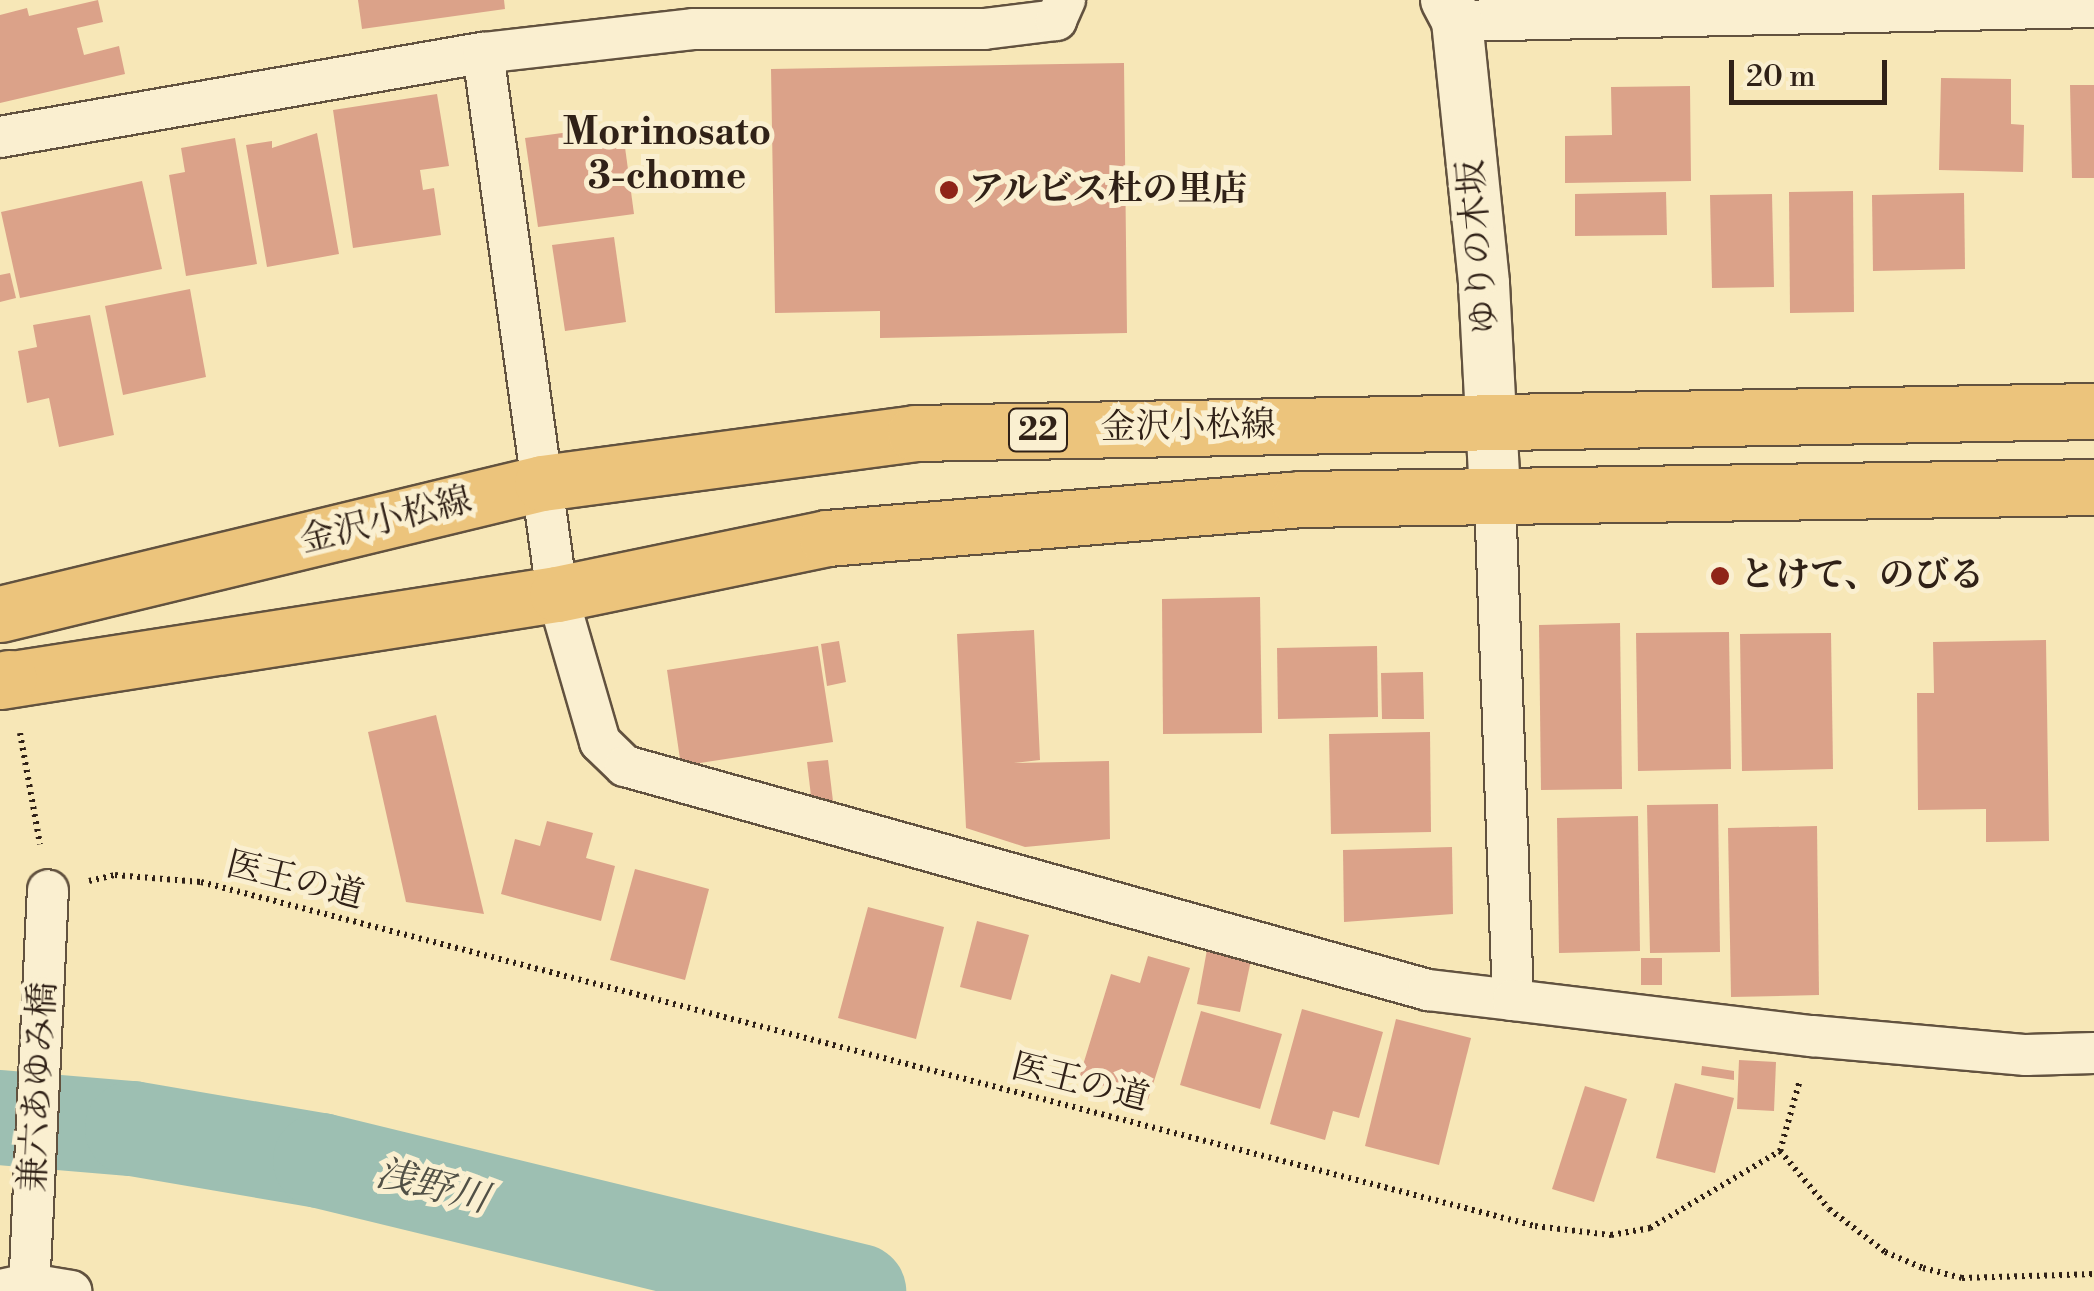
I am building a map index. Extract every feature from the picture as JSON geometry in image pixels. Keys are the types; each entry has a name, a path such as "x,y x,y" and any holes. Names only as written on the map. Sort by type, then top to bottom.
{"main road":[{"name":"金沢小松線","path":"0,614 542,483 915,433 2094,412"},
{"path":"3,680 557,594 826,538 1299,499 2094,487"}],"street":[{"path":"0,137 483,53 693,29 984,28 1056,20 1066,0"},
{"path":"1451,10 2094,7"},
{"name":"ゆりの木坂","path":"1451,10 1492,420 1496,496"},
{"path":"483,53 557,594 600,742 625,766 1428,990 1812,1036 2026,1054 2094,1053"},
{"path":"1496,496 1513,1000"},
{"name":"兼六あゆみ橋","path":"19,1288 48,890"},
{"path":"19,1288 71,1291"}],"path":[{"path":"3,680 48,890"},
{"name":"医王の道","path":"48,890 115,875 201,882 1572,1233 1650,1228 1780,1151"},
{"path":"1812,1036 1780,1151 1829,1209 1885,1252 1962,1278 2094,1274"}],"building":[{"path":"98,0 103,22 77,28 84,55 119,46 125,74 0,103 0,15 27,8 29,16"},
{"path":"358,0 504,0 505,9 362,29"},
{"name":"アルビス杜の里店","path":"1124,63 1127,333 880,338 880,311 775,313 771,69"},
{"path":"1941,78 2011,79 2011,124 2024,125 2023,172 1939,170"},
{"path":"2070,85 2094,85 2094,178 2072,178"},
{"path":"1690,86 1691,181 1565,183 1565,136 1612,135 1611,87"},
{"path":"437,94 449,166 420,170 423,190 434,188 441,235 353,248 333,110"},
{"path":"622,125 634,214 538,227 525,138"},
{"path":"317,133 339,254 267,267 246,145 272,141 272,148"},
{"path":"235,138 257,264 186,276 169,175 185,172 181,148"},
{"path":"142,181 162,269 20,298 1,212"},
{"path":"1853,191 1854,312 1790,313 1789,192"},
{"path":"1666,192 1667,235 1575,236 1575,194"},
{"path":"1964,193 1965,269 1873,271 1872,195"},
{"path":"1772,194 1774,287 1712,288 1710,195"},
{"path":"614,237 626,322 565,331 552,245"},
{"path":"10,273 16,298 0,302 0,275"},
{"path":"190,289 206,377 123,395 105,306"},
{"path":"90,315 114,435 59,447 49,398 27,403 18,351 37,347 33,325"},
{"path":"1260,597 1262,733 1163,734 1162,599"},
{"path":"1620,623 1622,789 1541,790 1539,625"},
{"path":"1034,630 1040,760 1014,763 1109,761 1110,839 1025,847 966,828 957,634"},
{"path":"1729,632 1731,769 1638,771 1636,633"},
{"path":"1831,633 1833,769 1742,771 1740,634"},
{"path":"2046,640 2049,841 1986,842 1986,809 1918,810 1917,693 1934,693 1933,642"},
{"path":"839,641 846,682 827,686 821,644"},
{"path":"818,646 833,742 681,766 667,670"},
{"path":"1377,646 1378,717 1278,719 1277,648"},
{"path":"1423,672 1424,719 1382,719 1381,673"},
{"path":"436,715 484,914 406,902 368,732"},
{"path":"1430,732 1431,832 1331,834 1329,734"},
{"path":"828,760 833,801 811,796 807,762"},
{"path":"1718,804 1720,952 1650,953 1647,805"},
{"path":"1638,816 1640,951 1559,953 1557,818"},
{"path":"547,821 593,833 586,858 615,866 601,921 501,894 515,839 540,846"},
{"path":"1817,826 1819,995 1731,997 1728,828"},
{"path":"1452,847 1453,914 1344,922 1343,850"},
{"path":"635,869 709,889 685,980 610,960"},
{"path":"868,907 944,927 916,1039 838,1018"},
{"path":"977,921 1029,935 1011,1000 960,987"},
{"path":"1207,950 1251,960 1240,1012 1197,1004"},
{"path":"1148,956 1190,968 1148,1100 1079,1078 1111,974 1140,983"},
{"path":"1641,958 1662,958 1662,985 1641,985"},
{"path":"1302,1009 1383,1032 1359,1118 1333,1111 1325,1140 1270,1124"},
{"path":"1201,1011 1282,1034 1260,1109 1180,1085"},
{"path":"1396,1019 1471,1038 1439,1165 1365,1146"},
{"path":"1739,1060 1776,1062 1774,1111 1737,1109"},
{"path":"1702,1066 1734,1071 1734,1080 1701,1075"},
{"path":"1675,1083 1734,1098 1715,1173 1656,1158"},
{"path":"1585,1086 1627,1099 1594,1202 1552,1189"}],"waterway":[{"name":"浅野川","path":"0,1117 132,1128 320,1160 858,1291"}],"place":[{"name":"アルビス杜の里店","path":"949,190"},
{"name":"とけて、のびる","path":"1720,576"}],"district":[{"name":"Morinosato 3-chome","path":"667,155"}]}
